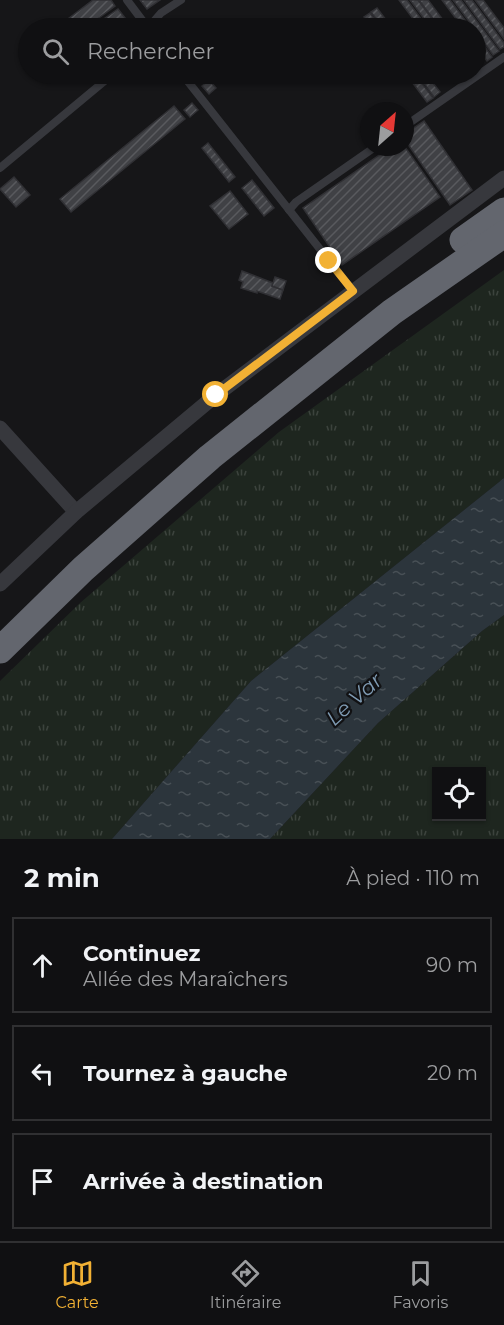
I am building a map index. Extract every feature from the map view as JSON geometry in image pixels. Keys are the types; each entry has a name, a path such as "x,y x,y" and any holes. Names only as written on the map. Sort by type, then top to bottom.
{"highway":[{"path":"0,623 68,558 200,441 381,297 504,211"},
{"path":"0,650 83,569 210,458 392,312 504,234"}],"street":[{"path":"0,584 76,512 216,395 504,178"},
{"path":"0,428 76,512"}],"lane":[{"path":"127,0 140,18"},
{"path":"157,18 181,0"},
{"path":"486,70 504,57"},
{"path":"0,168 101,84"},
{"path":"190,84 353,291"},
{"path":"414,120 465,84"},
{"path":"289,210 296,202 362,156"}],"green space":[{"path":"504,270 504,478 251,681 112,839 0,839 0,681 80,603 279,432"},
{"path":"504,615 504,839 270,839 378,723 482,631"}],"water":[{"name":"Le Var","path":"504,478 504,615 482,631 378,723 270,839 112,839 251,681"}],"building":[{"path":"93,0 111,0 115,6 99,18 69,18"},
{"path":"140,0 160,0 147,9"},
{"path":"399,0 407,0 420,18 412,18"},
{"path":"410,0 418,0 432,18 424,18"},
{"path":"419,0 428,0 442,18 432,18"},
{"path":"442,0 450,0 464,18 456,18"},
{"path":"453,0 461,0 474,18 466,18"},
{"path":"464,0 472,0 485,18 477,18"},
{"path":"475,0 483,0 504,28 504,39"},
{"path":"377,8 384,18 376,18 371,12"},
{"path":"118,9 125,18 105,18"},
{"path":"370,13 374,18 365,18"},
{"path":"486,19 504,43 504,47 500,49 486,30"},
{"path":"486,34 499,51 493,55 486,45"},
{"path":"486,48 492,57 486,60"},
{"path":"212,84 216,88 209,94 202,86"},
{"path":"414,84 422,84 433,98 427,102"},
{"path":"424,84 434,84 440,92 434,97"},
{"path":"192,103 198,110 190,117 184,110"},
{"path":"174,106 185,119 71,212 60,199"},
{"path":"424,121 472,190 450,205 414,153 414,128"},
{"path":"208,143 235,177 229,182 202,148"},
{"path":"378,156 411,156 440,197 342,265 303,208"},
{"path":"14,177 30,195 16,207 0,189"},
{"path":"252,180 274,208 264,216 242,188"},
{"path":"230,191 248,214 229,229 210,206"},
{"path":"242,271 273,283 272,286 283,290 280,299 241,288 243,282 239,280"},
{"path":"275,277 286,281 283,290 272,286"}],"route":[{"path":"216,395 353,291 329,261"}]}
